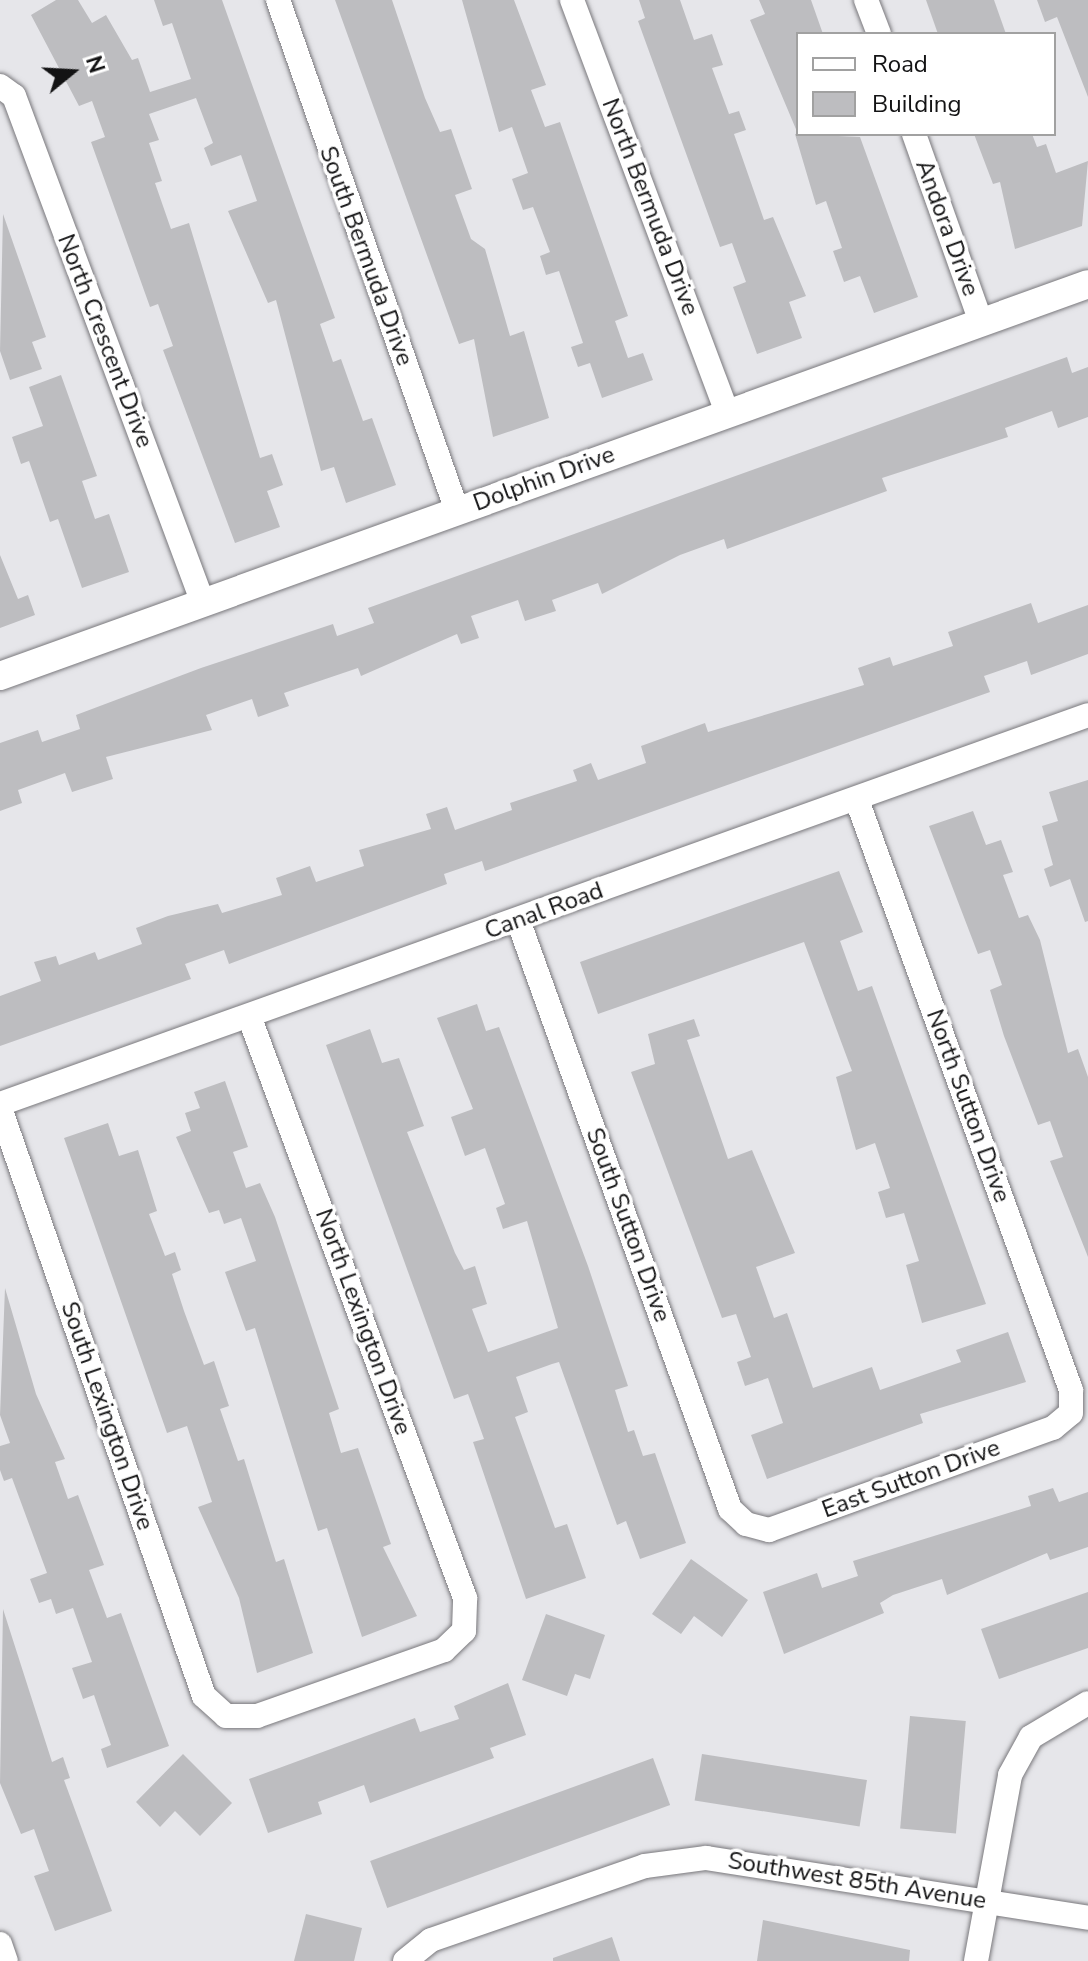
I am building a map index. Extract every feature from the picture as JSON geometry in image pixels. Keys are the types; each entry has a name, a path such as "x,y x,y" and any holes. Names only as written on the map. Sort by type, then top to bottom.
{"street":[{"name":"South Bermuda Drive","path":"278,0 457,511"},
{"name":"North Bermuda Drive","path":"572,0 727,413"},
{"path":"866,0 878,32"},
{"name":"North Crescent Drive","path":"0,86 14,96 203,603"},
{"name":"Andora Drive","path":"915,136 981,322"},
{"name":"Dolphin Drive","path":"0,676 1088,284"},
{"name":"Canal Road","path":"0,1106 1088,715"},
{"name":"North Sutton Drive","path":"857,800 1071,1390 1071,1413"},
{"name":"South Sutton Drive","path":"518,920 730,1509 746,1524"},
{"name":"North Lexington Drive","path":"226,1716 257,1716 430,1655 464,1631 465,1598 249,1016"},
{"name":"South Lexington Drive","path":"0,1106 204,1696 226,1716"},
{"name":"East Sutton Drive","path":"746,1524 769,1530 1053,1428 1071,1413"},
{"path":"976,1961 1010,1775 1031,1737 1088,1703"},
{"name":"Southwest 85th Avenue","path":"405,1961 431,1940 645,1866 706,1858 1088,1918"},
{"path":"0,1944 6,1961"}],"building":[{"path":"56,0 78,0 92,23 106,15 132,60 138,58 150,92 191,79 172,23 163,26 154,0 222,0 335,318 320,324 333,362 341,359 363,421 372,418 396,485 346,503 334,467 321,471 276,300 268,303 228,211 257,201 241,155 211,166 204,148 213,143 196,98 149,114 159,140 149,143 162,181 155,183 171,229 189,223 260,458 272,454 283,485 267,491 280,527 235,543 163,350 173,346 158,304 150,307 91,142 105,137 92,101 79,106 31,15"},
{"path":"335,0 392,0 425,98 440,132 451,129 472,189 455,195 471,239 485,249 510,336 524,331 549,418 493,437 474,339 459,344"},
{"path":"462,0 514,0 546,85 531,90 545,127 560,122 628,316 615,321 628,358 643,353 653,380 602,398 590,363 578,367 571,347 583,343 559,271 546,275 540,256 550,252 533,207 523,210 512,179 528,173 512,127 499,132"},
{"path":"639,0 680,0 694,40 712,34 723,65 712,68 729,114 739,111 746,130 734,134 764,220 773,217 806,296 789,302 802,338 757,354 733,287 746,282 732,243 720,247 638,21 645,18"},
{"path":"759,0 811,0 822,32 796,32 796,129 750,20 765,14"},
{"path":"926,0 994,0 1005,32 937,32"},
{"path":"1037,0 1088,0 1088,97 1057,17 1045,22"},
{"path":"795,134 860,137 918,297 874,313 860,276 844,282 833,251 842,248 826,201 816,205"},
{"path":"975,136 1033,136 1037,147 1046,144 1056,173 1088,161 1082,226 1015,249 1000,182 993,184"},
{"path":"3,214 46,337 32,342 42,369 10,380 0,351"},
{"path":"1067,357 1072,373 1088,367 1088,417 1058,428 1052,411 1005,428 1008,437 882,478 887,491 727,549 724,539 680,555 602,594 598,583 552,600 556,611 525,621 518,600 471,616 479,638 461,644 457,634 361,676 358,668 284,693 289,706 258,717 252,699 206,715 212,730 106,757 113,779 72,792 65,773 18,790 22,803 0,811 0,743 38,730 42,742 80,729 76,715 201,668 333,624 337,636 374,623 368,608"},
{"path":"61,375 97,476 82,481 95,519 109,514 129,572 82,588 58,519 50,522 29,461 21,464 12,437 43,426 29,387"},
{"path":"0,555 18,599 28,595 35,615 0,628"},
{"path":"1031,603 1038,623 1088,605 1088,654 1031,675 1027,661 984,676 990,692 485,871 482,861 444,874 447,884 229,964 224,950 185,964 191,979 0,1046 0,996 41,981 34,962 56,956 59,965 95,952 98,960 142,944 136,928 168,916 218,904 222,913 282,895 276,878 310,866 316,882 364,866 359,850 431,829 426,814 447,807 455,830 512,810 510,803 577,781 573,770 591,763 598,780 646,763 641,746 705,723 708,732 864,685 858,668 890,657 893,666 953,646 948,632"},
{"path":"1088,780 1088,921 1085,922 1070,879 1050,887 1044,869 1053,865 1042,826 1058,821 1049,792"},
{"path":"973,811 986,845 1001,840 1013,872 1003,875 1019,918 1028,915 1040,940 1068,1053 1078,1049 1088,1077 1088,1257 1050,1161 1063,1157 1050,1121 1038,1125 1004,1036 990,990 1002,985 990,950 978,954 929,826"},
{"path":"839,871 863,932 840,941 858,991 872,986 986,1304 922,1323 906,1265 919,1261 904,1213 886,1218 878,1192 890,1188 875,1143 856,1150 836,1077 852,1071 804,942 598,1014 580,962"},
{"path":"477,1004 486,1031 499,1027 588,1266 628,1386 615,1390 628,1432 634,1430 643,1456 655,1453 686,1543 640,1559 626,1521 617,1525 559,1362 552,1364 516,1377 528,1412 515,1417 555,1528 567,1524 586,1578 526,1599 473,1442 484,1439 468,1394 454,1399 326,1045 370,1029 382,1063 399,1058 424,1126 407,1132 455,1253 464,1270 475,1266 487,1304 472,1309 488,1352 558,1328 527,1221 503,1229 496,1208 505,1204 485,1148 465,1156 451,1117 473,1109 437,1018"},
{"path":"694,1019 700,1036 687,1040 728,1159 752,1150 795,1253 756,1267 774,1318 787,1313 813,1388 872,1367 880,1390 961,1362 956,1350 1008,1332 1026,1382 920,1414 923,1423 767,1479 751,1435 783,1423 768,1378 745,1386 737,1362 751,1357 736,1314 722,1318 631,1072 655,1064 648,1034"},
{"path":"225,1081 248,1147 233,1152 246,1188 260,1183 275,1217 339,1409 329,1413 341,1453 358,1448 391,1544 383,1547 417,1616 362,1637 327,1528 318,1531 255,1328 246,1331 225,1272 256,1261 241,1218 224,1224 219,1210 209,1213 176,1137 191,1131 185,1113 200,1108 194,1092"},
{"path":"108,1123 119,1156 138,1150 157,1211 149,1214 165,1256 175,1252 181,1270 172,1274 184,1311 204,1365 214,1361 229,1406 220,1409 238,1461 244,1459 276,1562 284,1559 313,1653 257,1673 239,1598 198,1507 212,1502 187,1426 167,1433 64,1138"},
{"path":"5,1288 36,1394 65,1459 55,1462 68,1499 78,1495 104,1565 89,1570 107,1618 121,1613 169,1746 107,1768 101,1749 111,1745 94,1695 83,1699 72,1668 92,1662 73,1608 56,1614 51,1599 39,1603 30,1579 47,1573 12,1478 4,1481 0,1470 0,1446 10,1443 0,1415"},
{"path":"1053,1488 1059,1502 1088,1492 1088,1547 1050,1560 1047,1553 947,1595 942,1579 893,1595 880,1603 884,1613 784,1654 763,1592 817,1573 822,1588 858,1576 853,1561 1031,1506 1028,1496"},
{"path":"691,1559 748,1600 722,1637 694,1616 681,1634 652,1614"},
{"path":"1088,1592 1088,1648 999,1679 981,1629"},
{"path":"3,1609 52,1762 63,1757 70,1778 64,1780 112,1911 55,1931 34,1876 49,1871 34,1829 21,1834 0,1783"},
{"path":"546,1614 605,1635 590,1679 575,1674 567,1696 522,1680"},
{"path":"508,1683 526,1735 490,1748 494,1758 370,1803 364,1785 318,1802 322,1814 268,1833 249,1779 415,1718 420,1732 459,1719 454,1706"},
{"path":"910,1716 966,1721 956,1833 900,1829"},
{"path":"183,1754 232,1803 200,1836 175,1811 160,1827 136,1802"},
{"path":"702,1754 867,1780 860,1827 695,1800"},
{"path":"653,1758 670,1805 387,1908 370,1861"},
{"path":"306,1914 362,1928 354,1961 294,1961"},
{"path":"763,1920 910,1950 909,1961 757,1961"},
{"path":"612,1937 620,1961 553,1961 553,1958"}]}
